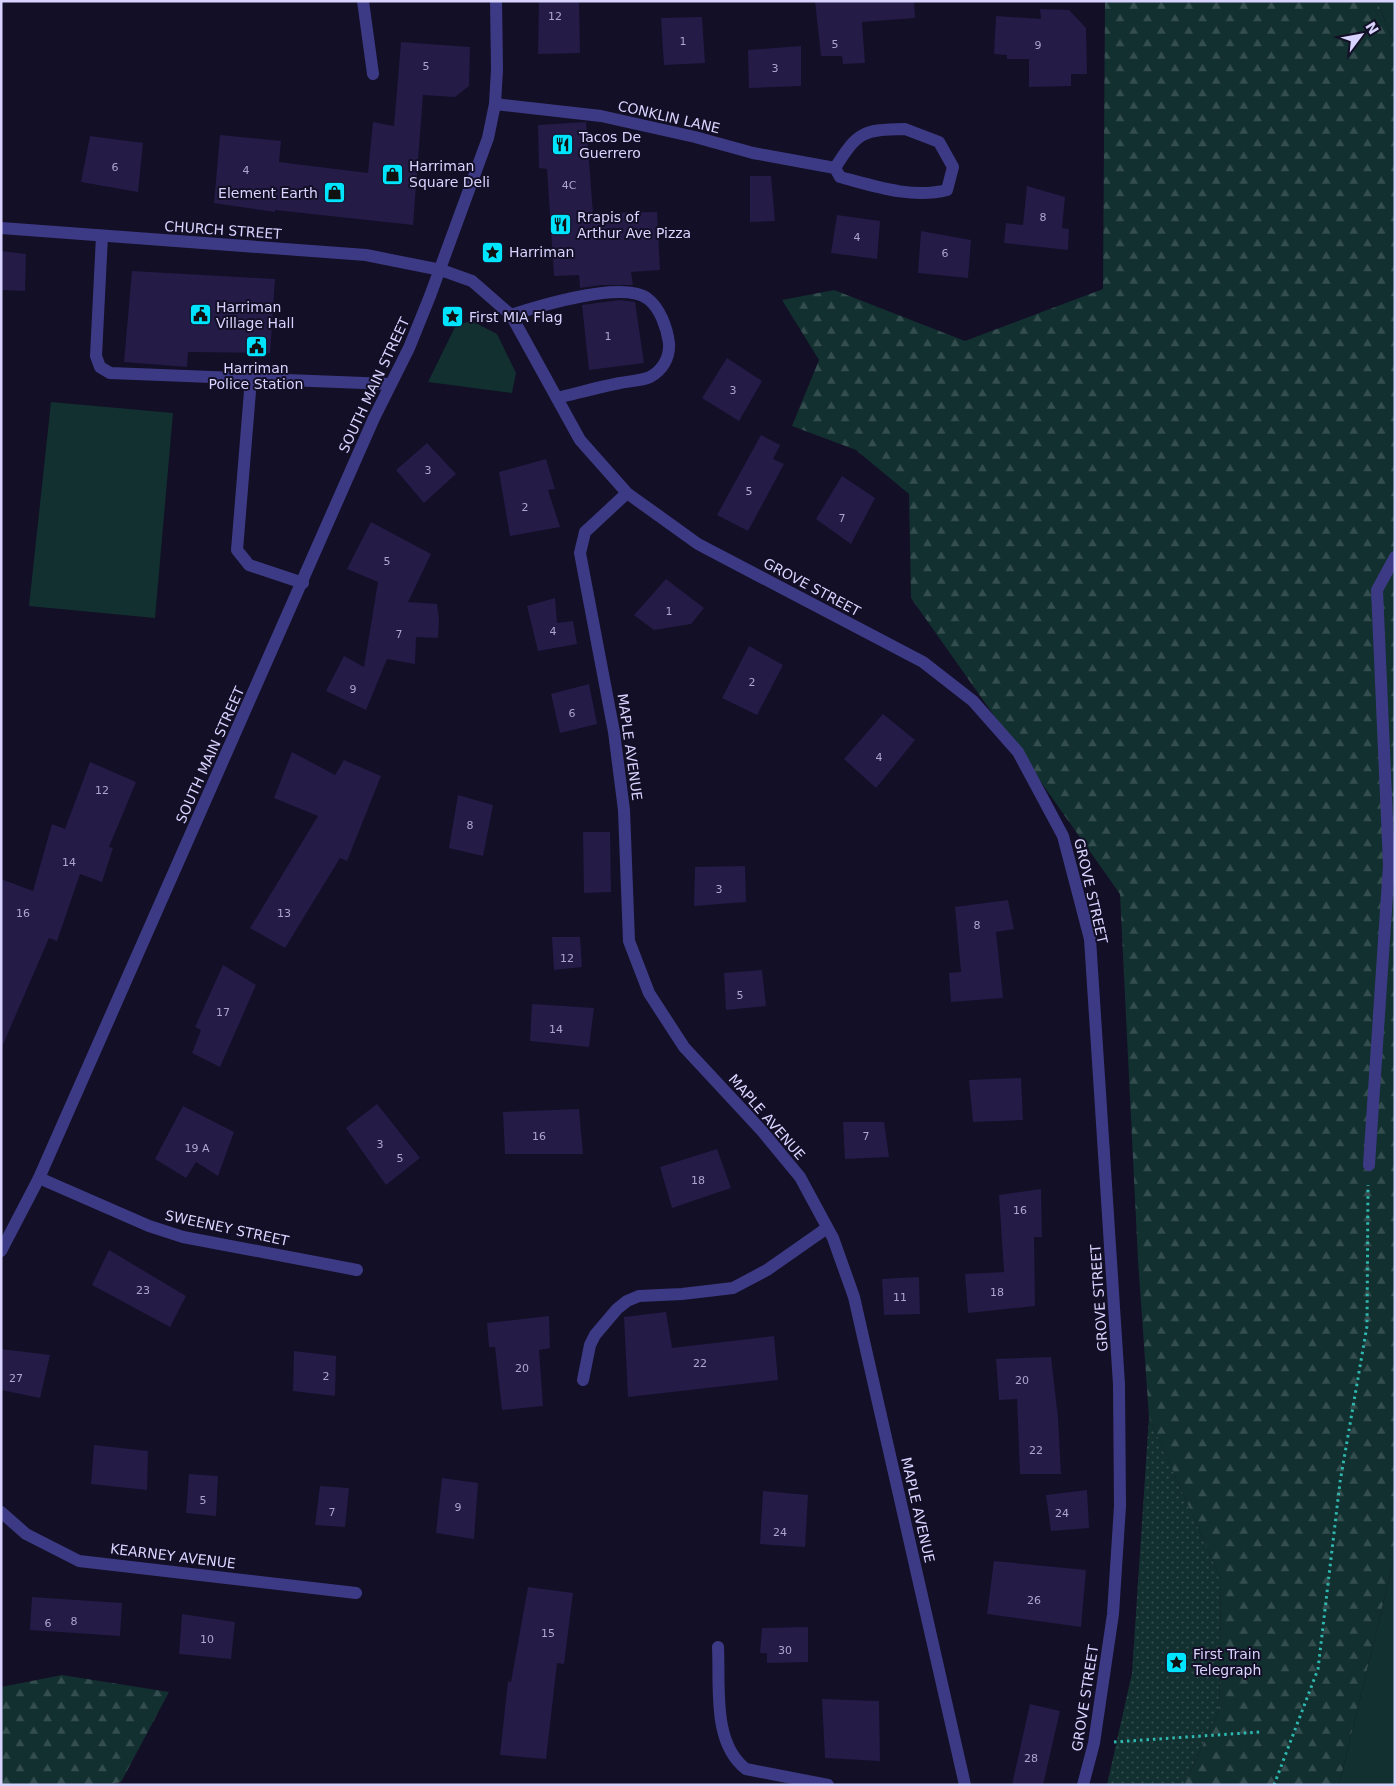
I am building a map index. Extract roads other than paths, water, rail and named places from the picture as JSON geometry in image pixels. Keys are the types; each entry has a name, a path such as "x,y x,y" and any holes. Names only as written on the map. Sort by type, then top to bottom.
{"street":[{"path":"363,1 373,74"},
{"name":"SOUTH MAIN STREET","path":"1,1250 39,1178 390,384 409,348 441,270 488,138 495,104 497,69 496,1"},
{"name":"CONKLIN LANE","path":"495,104 601,116 695,137 753,153 836,168"},
{"name":"CONKLIN LANE","path":"905,129 939,142 953,167 947,190 931,194 883,188 840,177 836,168 850,144 872,130 905,129"},
{"name":"CHURCH STREET","path":"1,228 366,255 441,270"},
{"path":"102,236 96,356 100,368 110,374 390,384"},
{"name":"GROVE STREET","path":"441,270 472,281 511,315 580,440 628,493 698,544 923,662 973,701 1018,752 1063,836 1090,940 1119,1384 1120,1506 1113,1614 1094,1743 1083,1785"},
{"path":"511,315 546,303 597,294 628,292 648,298 659,313 668,335 669,352 665,363 650,376 557,398"},
{"path":"251,379 237,550 249,565 302,582"},
{"name":"MAPLE AVENUE","path":"628,493 585,532 580,554 614,732 621,790 629,941 649,993 684,1047 762,1130 800,1177 833,1238 854,1297 965,1785"},
{"path":"1369,1165 1389,865 1377,590 1395,557"},
{"name":"SWEENEY STREET","path":"39,1178 149,1226 183,1237 357,1270"},
{"path":"583,1380 590,1346 595,1335 627,1301 638,1296 682,1294 733,1288 767,1270 827,1228"},
{"name":"KEARNEY AVENUE","path":"1,1512 26,1534 79,1560 356,1593"},
{"path":"718,1647 722,1728 725,1742 737,1762 746,1769 828,1785"}],"place":[{"name":"Tacos De Guerrero","path":"563,145"},
{"name":"Harriman Square Deli","path":"393,174"},
{"name":"Element Earth","path":"334,193"},
{"name":"Rrapis of Arthur Ave Pizza","path":"561,225"},
{"name":"Harriman","path":"493,252"},
{"name":"Harriman Village Hall","path":"200,315"},
{"name":"First MIA Flag","path":"453,317"},
{"name":"Harriman Police Station","path":"256,346"},
{"name":"First Train Telegraph","path":"1177,1662"}]}
